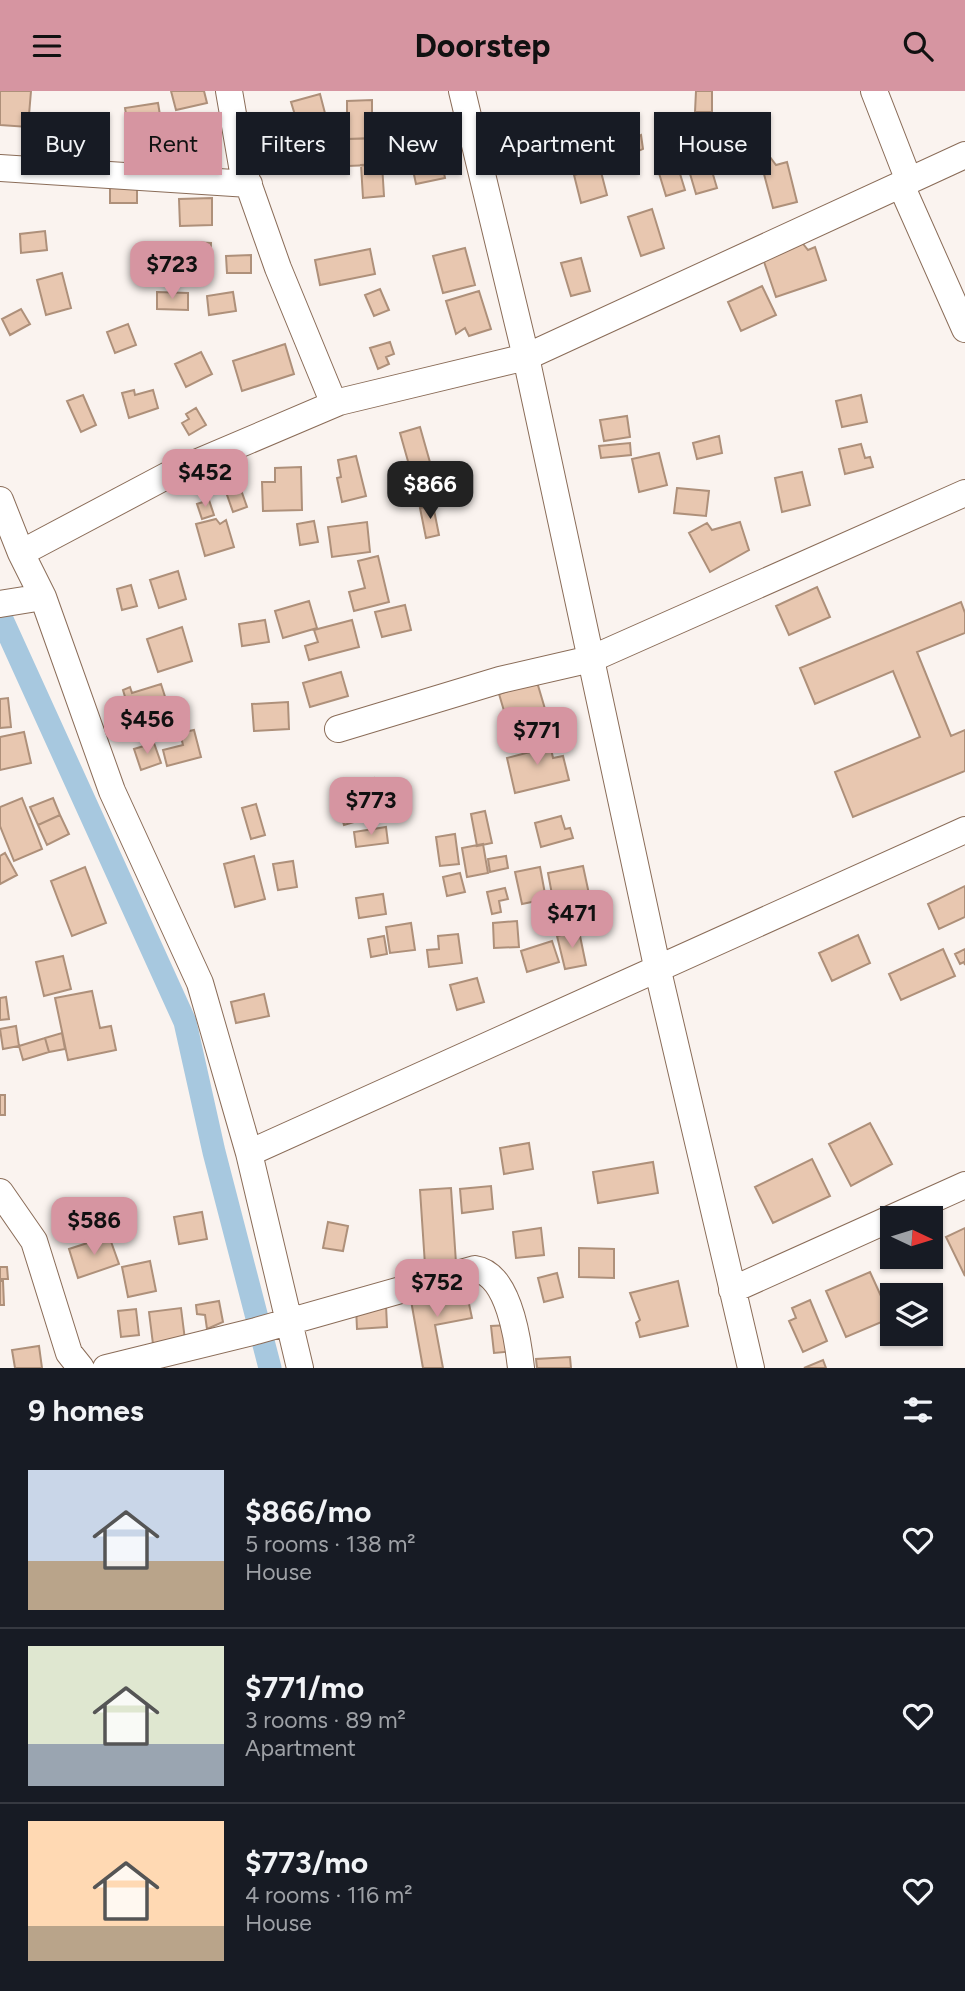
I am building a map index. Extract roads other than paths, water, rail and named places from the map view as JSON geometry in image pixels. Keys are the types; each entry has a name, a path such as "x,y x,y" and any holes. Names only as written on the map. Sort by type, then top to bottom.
{"street":[{"path":"229,91 242,166 278,268 334,404"},
{"path":"463,91 526,357 658,971 751,1368"},
{"path":"874,91 905,183 965,329"},
{"path":"21,553 170,474 334,404 526,357 965,155"},
{"path":"0,168 249,184"},
{"path":"338,729 500,680 591,659 965,493"},
{"path":"0,500 42,597 112,791 200,983 249,1153 300,1368"},
{"path":"0,604 42,597"},
{"path":"249,1153 658,971 965,830"},
{"path":"732,1290 965,1185"},
{"path":"0,1192 34,1241 69,1353 81,1368"},
{"path":"107,1368 256,1331 475,1269 485,1270 499,1290 517,1331 521,1368"}],"waterway":[{"path":"0,615 185,1022 214,1152 270,1368"}]}
